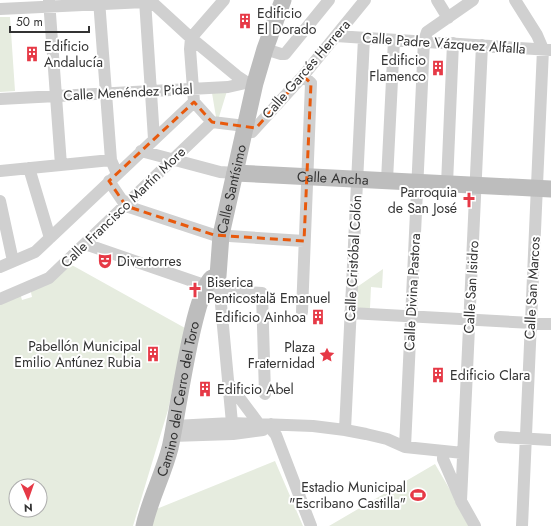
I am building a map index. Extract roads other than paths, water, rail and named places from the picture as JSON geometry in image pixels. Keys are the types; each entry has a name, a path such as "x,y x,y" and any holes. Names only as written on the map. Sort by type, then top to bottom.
{"main road":[{"name":"Calle Santísimo","path":"212,286 221,235 244,128 250,82 265,49 283,0"},
{"name":"Calle Ancha","path":"235,173 544,188"},
{"name":"Camino del Cerro del Toro","path":"144,526 148,508 163,472 173,431 196,314 212,286"}],"street":[{"path":"224,0 192,38 190,49 194,102 212,122 244,128"},
{"path":"265,49 285,54 329,0"},
{"name":"Calle Garcés Herrera","path":"244,128 252,132 303,76 365,0"},
{"path":"437,0 448,18"},
{"path":"424,41 427,32 473,0"},
{"path":"515,0 547,50"},
{"path":"145,1 154,139"},
{"path":"0,9 50,3 145,1 154,4 237,76 250,82"},
{"path":"99,2 105,93 113,178 126,206 214,234 304,241"},
{"path":"50,3 61,165"},
{"name":"Calle Padre Vázquez Alfalla","path":"336,36 547,50"},
{"name":"Calle Cristóbal Colón","path":"345,430 364,38"},
{"path":"388,180 394,40"},
{"name":"Calle Divina Pastora","path":"404,447 424,41"},
{"path":"447,184 453,43"},
{"name":"Calle San Isidro","path":"461,501 482,45"},
{"name":"Calle San Marcos","path":"522,526 531,323 544,188 547,50"},
{"path":"302,312 306,176 311,83 303,76"},
{"name":"Calle Menéndez Pidal","path":"0,99 228,87 250,82"},
{"path":"0,267 35,252 194,102"},
{"name":"Calle Francisco Martín More","path":"0,299 49,278 126,206 212,122"},
{"path":"141,151 220,172 235,173"},
{"path":"0,171 111,160"},
{"path":"29,168 50,238"},
{"path":"0,201 13,261"},
{"path":"85,244 212,286 262,293 265,394"},
{"name":"Calle Santísimo","path":"212,286 229,384 232,423"},
{"path":"350,313 551,324"},
{"path":"229,384 276,435 312,526"},
{"path":"173,431 232,423 267,426 313,426 345,430 387,439 404,447 463,453"},
{"path":"173,431 233,434 267,426"},
{"path":"500,437 551,440"},
{"path":"443,451 443,459 461,501 475,526"}],"place":[{"name":"Edificio El Dorado","path":"245,21"},
{"name":"Edificio Andalucía","path":"32,54"},
{"name":"Edificio Flamenco","path":"438,68"},
{"name":"Parroquia de San José","path":"469,200"},
{"name":"Divertorres","path":"105,261"},
{"name":"Biserica Penticostală Emanuel","path":"195,290"},
{"name":"Edificio Ainhoa","path":"318,317"},
{"name":"Pabellón Municipal Emilio Antúnez Rubia","path":"153,354"},
{"name":"Plaza Fraternidad","path":"327,355"},
{"name":"Edificio Clara","path":"438,375"},
{"name":"Edificio Abel","path":"205,389"},
{"name":"Estadio Municipal \"Escribano Castilla\"","path":"418,495"}]}
